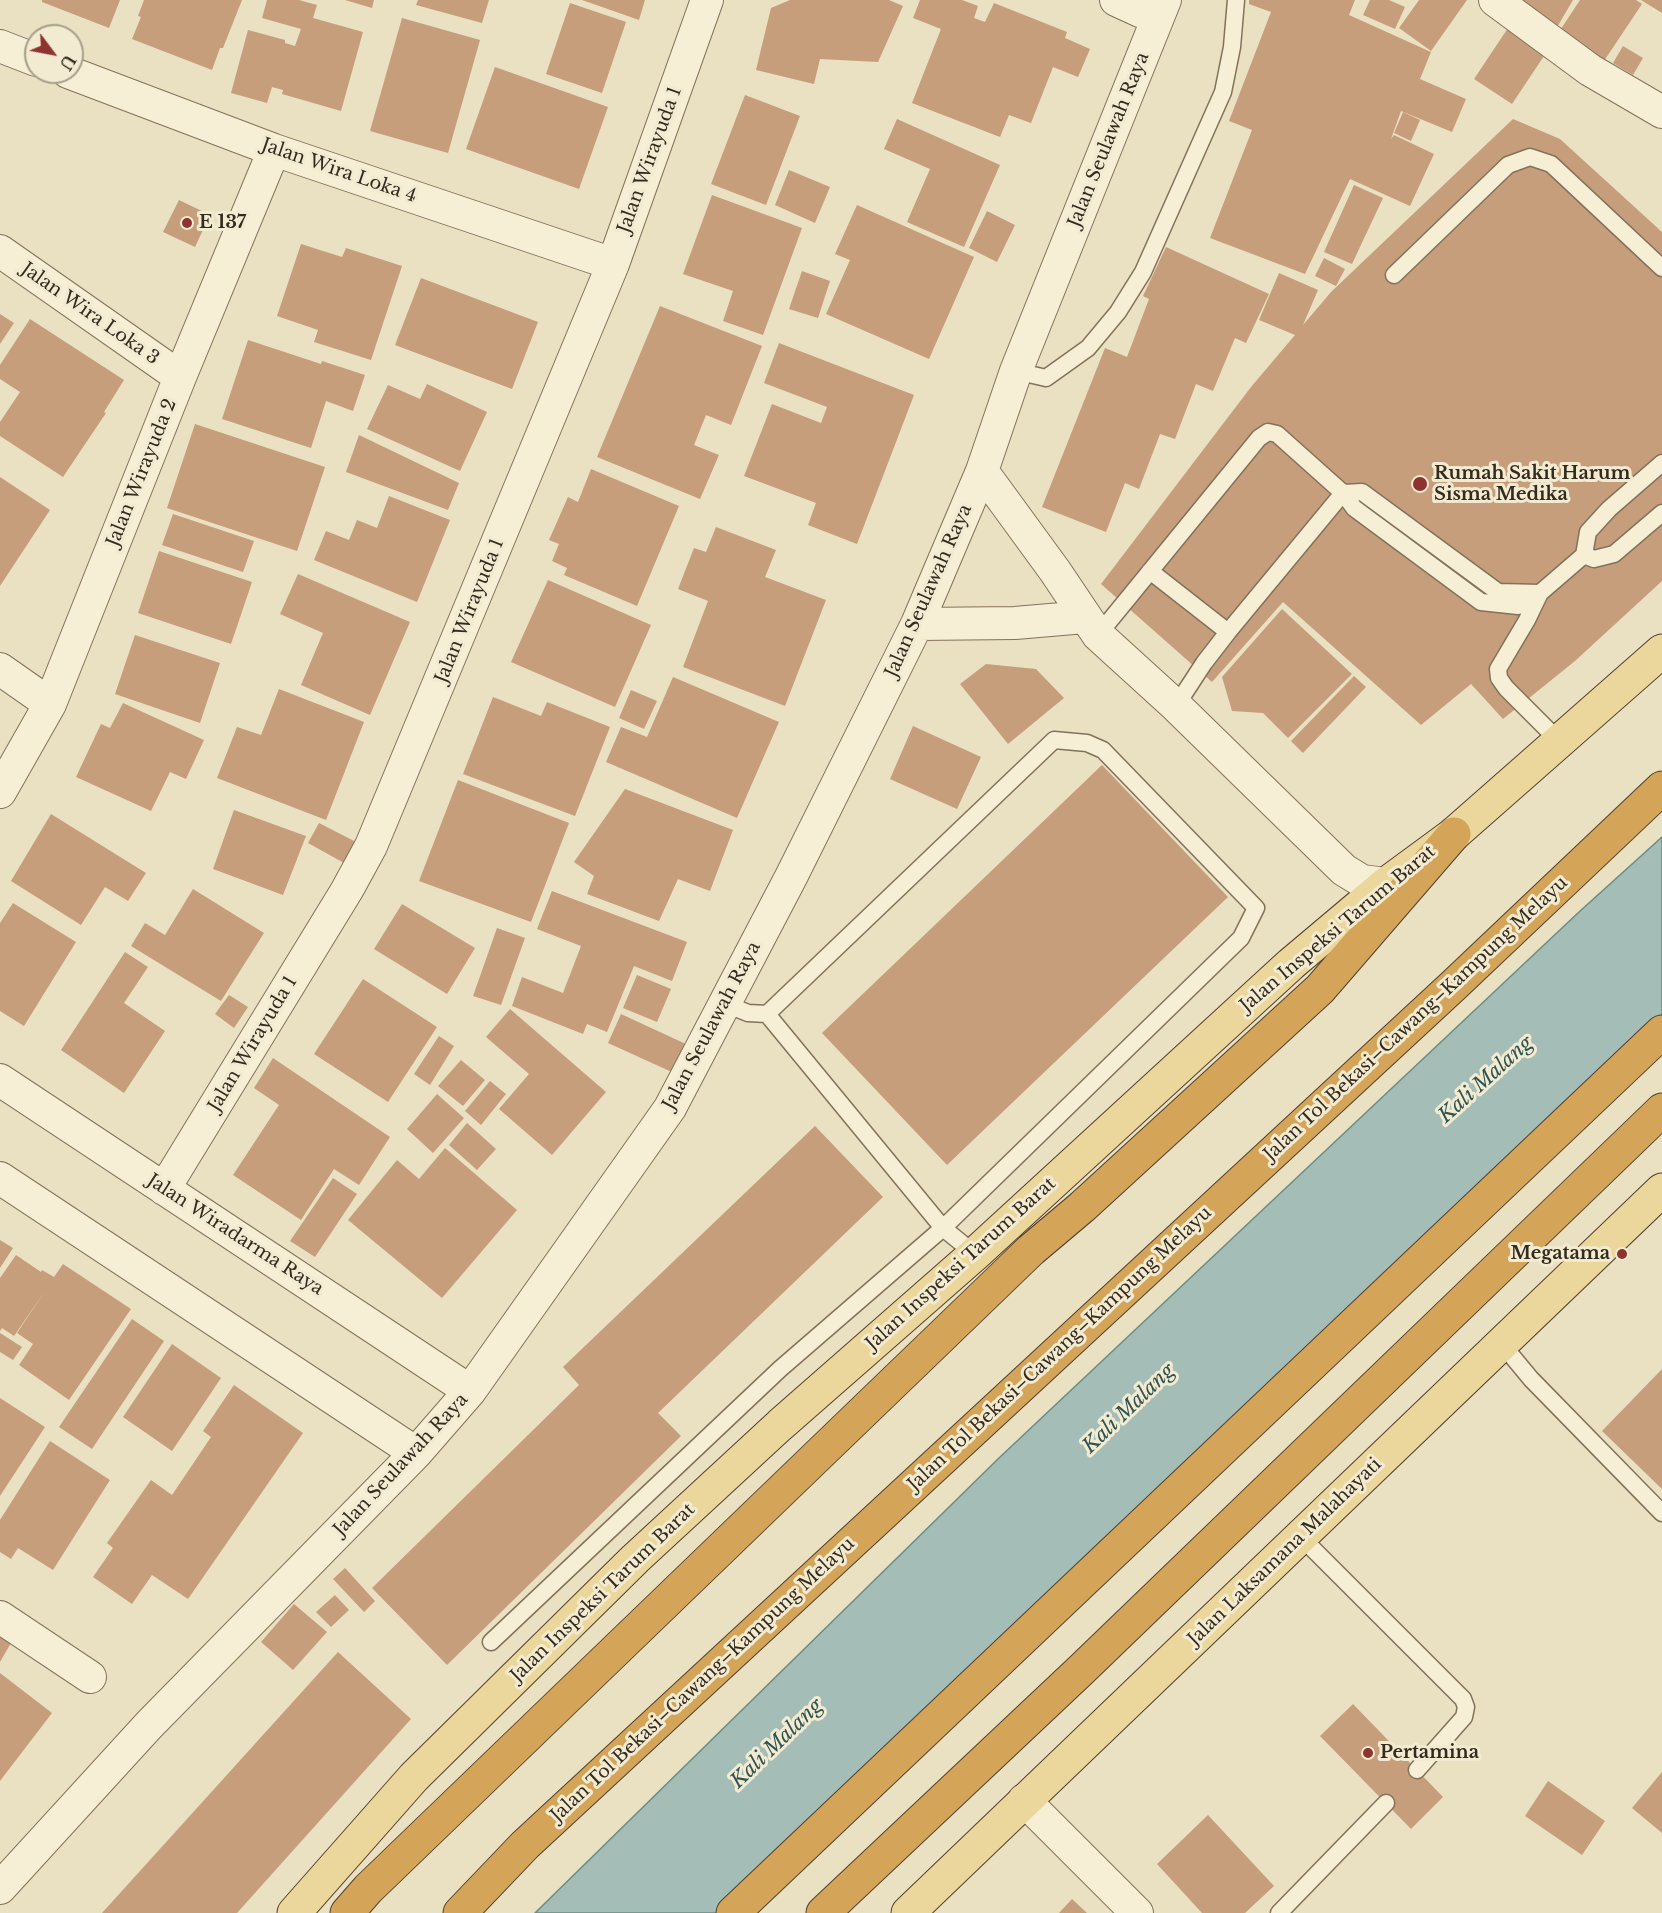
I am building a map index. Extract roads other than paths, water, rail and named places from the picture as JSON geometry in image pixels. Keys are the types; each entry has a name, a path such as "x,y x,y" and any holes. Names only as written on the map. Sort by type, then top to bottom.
{"highway":[{"name":"Jalan Tol Bekasi–Cawang–Kampung Melayu","path":"460,1913 525,1845 1444,994 1662,788"},
{"path":"347,1913 368,1890 1031,1250 1091,1199 1320,989 1454,834"},
{"path":"733,1913 1662,1032"},
{"path":"823,1913 1073,1677 1662,1110"}],"main road":[{"name":"Jalan Inspeksi Tarum Barat","path":"294,1913 414,1777 635,1559 780,1425 975,1254 1290,964 1386,884 1454,834 1662,651"},
{"name":"Jalan Laksamana Malahayati","path":"908,1913 1662,1190"}],"street":[{"name":"Jalan Wirayuda 1","path":"164,1189 341,900 371,846 614,264 707,0"},
{"path":"1116,0 1140,11 1161,8"},
{"path":"1495,0 1590,70 1662,112"},
{"name":"Jalan Seulawah Raya","path":"0,1888 149,1725 416,1453 470,1391 670,1108 791,877 917,624 982,471 1016,371 1161,8"},
{"path":"0,46 24,55"},
{"name":"Jalan Wira Loka 4","path":"84,78 274,150 614,264"},
{"name":"Jalan Wirayuda 2","path":"0,792 50,704 180,377 274,150"},
{"name":"Jalan Wira Loka 3","path":"0,251 180,377"},
{"path":"982,471 1055,571 1091,626 1344,870 1362,881 1386,884"},
{"path":"917,624 1015,623 1091,626"},
{"path":"0,669 50,704"},
{"name":"Jalan Wiradarma Raya","path":"0,1080 470,1391"},
{"path":"0,1178 416,1453"},
{"path":"0,1617 90,1677"},
{"path":"1024,1800 1137,1913"}],"lane":[{"path":"1016,371 1046,378 1088,348 1118,312 1143,272 1223,92 1232,47 1236,0"},
{"path":"1394,275 1508,165 1530,157 1551,164 1662,268"},
{"path":"1091,626 1150,572 1259,438 1268,432 1277,434 1343,493 1354,508 1481,602 1518,606 1540,593 1584,555 1588,532 1609,509 1662,463"},
{"path":"1176,706 1204,663 1228,632 1343,493"},
{"path":"1584,555 1594,559 1614,554 1662,513"},
{"path":"1150,572 1228,632"},
{"path":"1540,593 1498,669 1499,678 1506,688 1560,742"},
{"path":"491,1642 780,1369 943,1228 1241,938 1256,908 1103,750 1087,743 1054,740 767,1014 748,1013 723,1003"},
{"path":"767,1014 943,1228 975,1254"},
{"path":"1502,1344 1531,1379 1662,1513"},
{"path":"1301,1537 1463,1699 1466,1707 1464,1717 1417,1770"},
{"path":"1280,1913 1386,1803"}],"water":[{"name":"Kali Malang","path":"1662,837 1662,1033 738,1913 535,1913 999,1458 1579,912"}],"place":[{"name":"E 137","path":"187,223"},
{"name":"Rumah Sakit Harum Sisma Medika","path":"1420,484"},
{"name":"Megatama","path":"1622,1254"},
{"name":"Pertamina","path":"1368,1753"}]}
